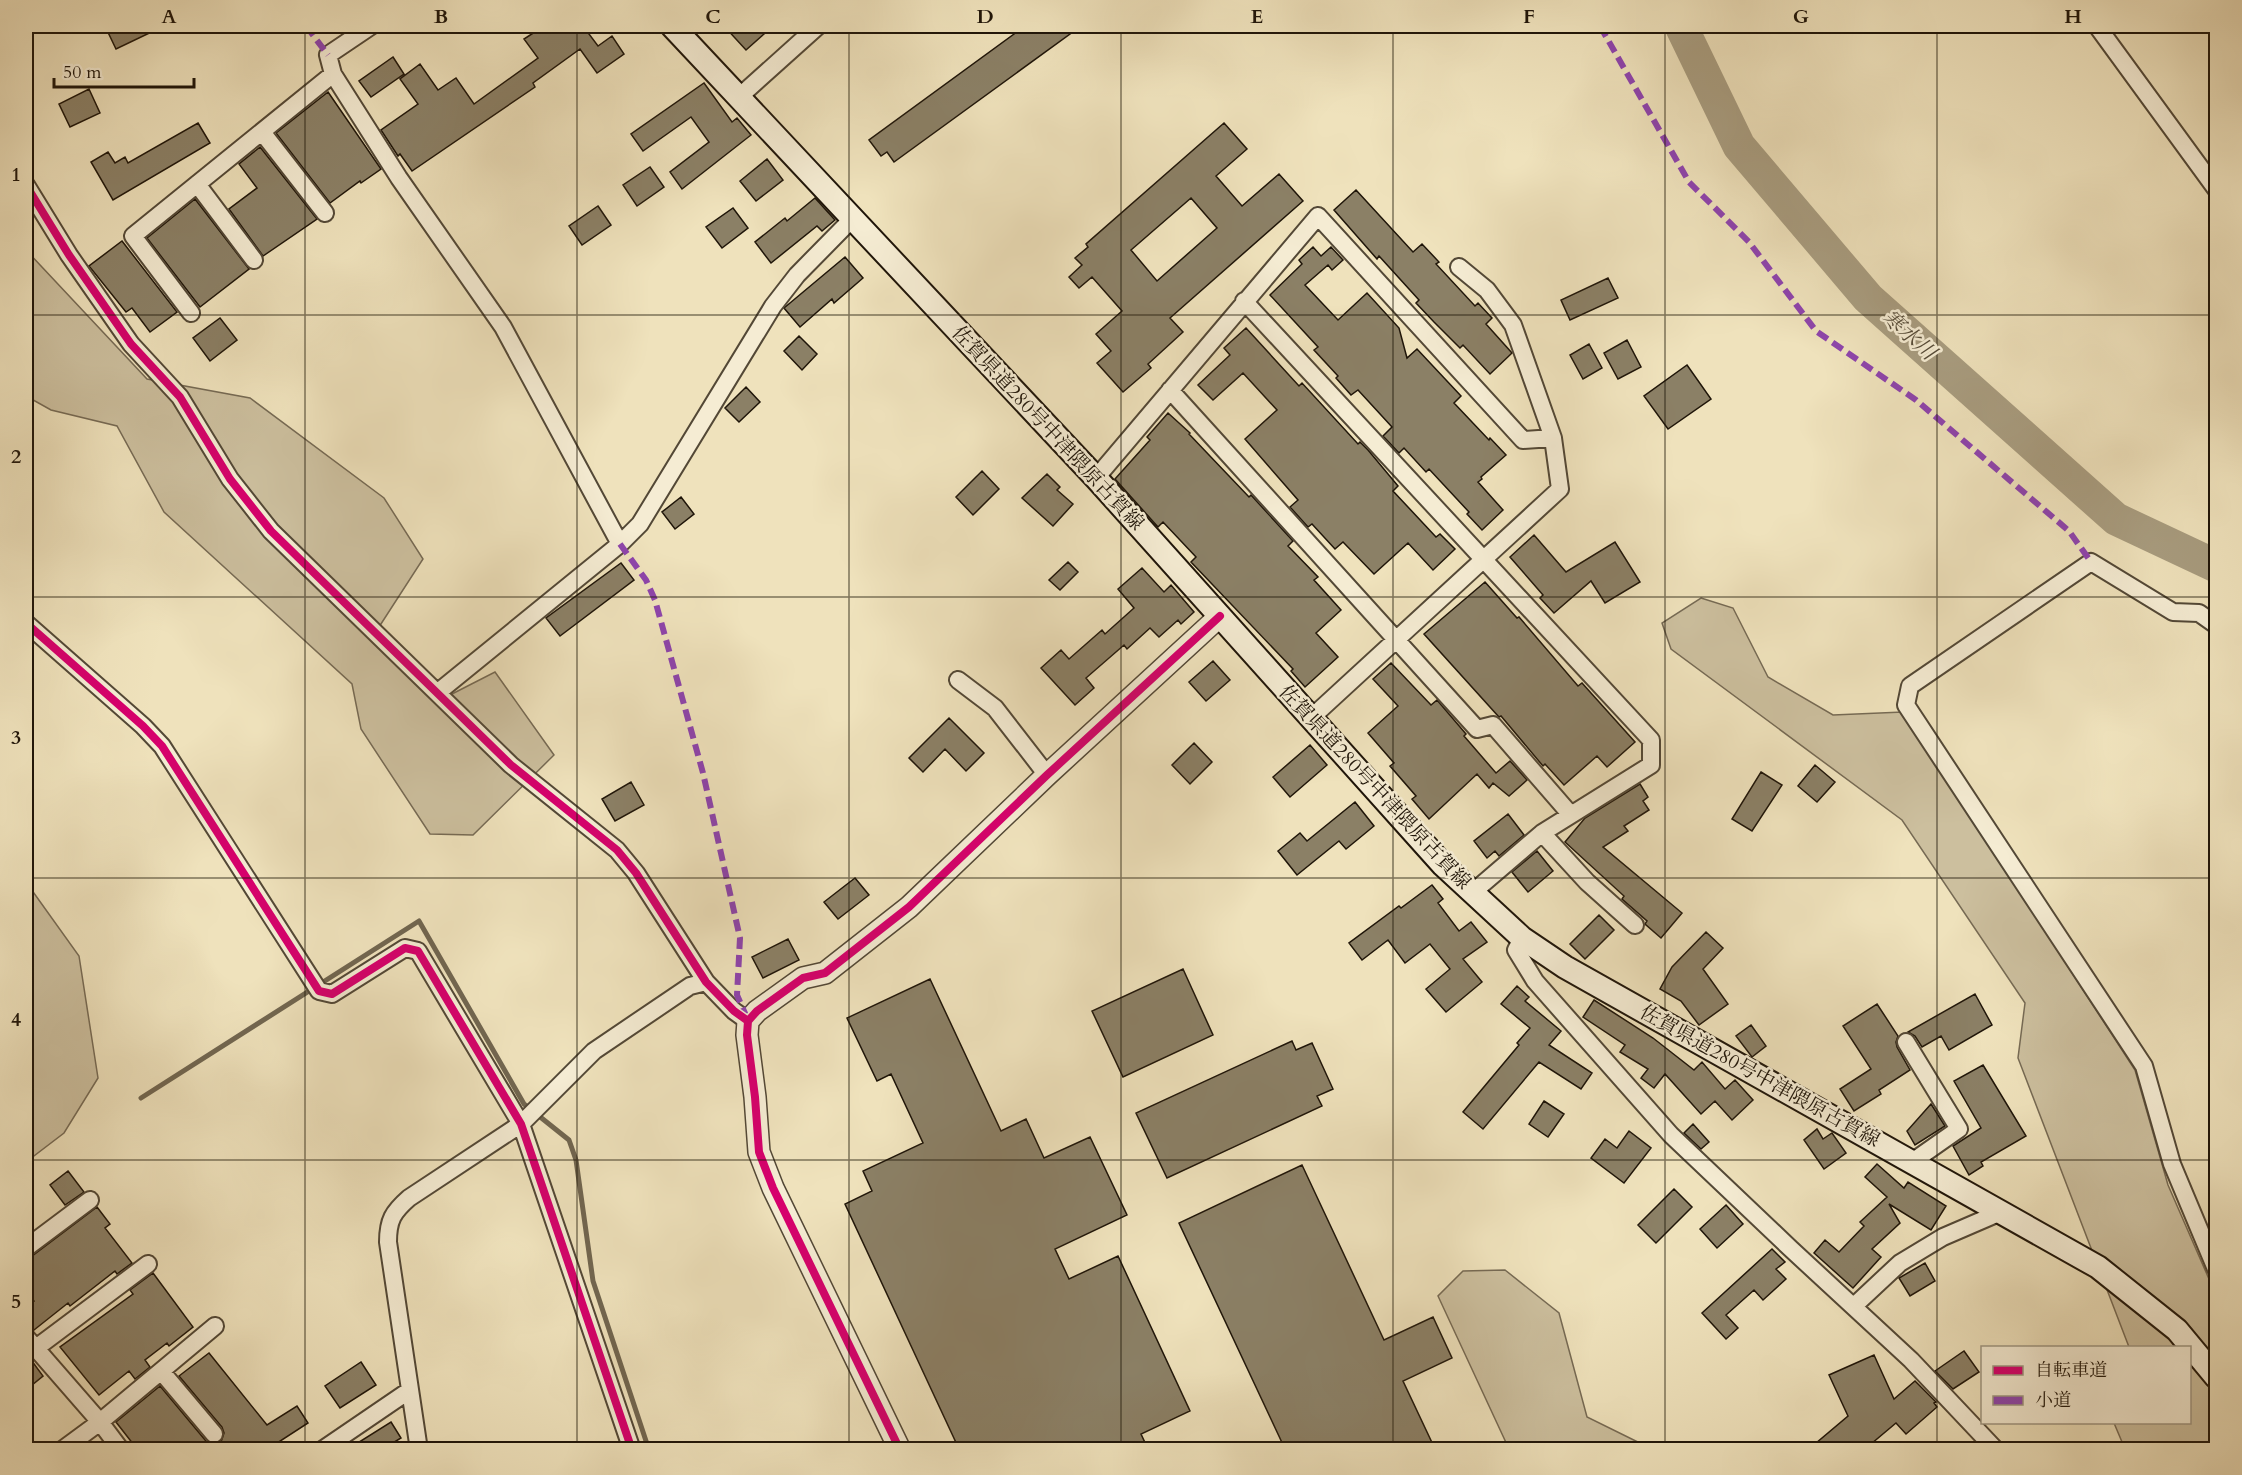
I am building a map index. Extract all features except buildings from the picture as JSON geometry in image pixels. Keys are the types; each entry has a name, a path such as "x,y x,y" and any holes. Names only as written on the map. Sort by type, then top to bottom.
{"main road":[{"name":"佐賀県道280号中津隈原古賀線","path":"672,26 1096,478 1443,865 1522,938 1564,967 2098,1267 2177,1330 2191,1346"},
{"name":"佐賀県道280号中津隈原古賀線","path":"2191,1346 2217,1377"}],"street":[{"path":"371,26 328,55 333,74 399,178 503,327 620,544"},
{"path":"739,97 818,26"},
{"path":"2097,26 2217,189"},
{"path":"191,313 133,236 333,74"},
{"path":"262,132 325,213"},
{"path":"26,184 69,255 131,344 180,397 230,479 271,531 511,765 617,850 636,873 706,982 734,1011 748,1021"},
{"path":"197,184 254,260"},
{"path":"1096,478 1318,216 1523,440 1553,438"},
{"path":"437,693 620,544 640,524 773,306 797,275 853,218"},
{"path":"1311,717 1560,489 1553,438 1513,325 1487,290 1460,267"},
{"path":"1244,301 1651,740 1651,765 1542,833 1472,892"},
{"path":"1170,390 1478,729 1492,725 1571,815"},
{"path":"2217,625 2199,613 2173,612 2091,562 1910,686 1906,705 2144,1066 2172,1164 2217,1269"},
{"path":"900,1449 773,1188 759,1152 756,1097 747,1035 748,1021 757,1011 803,978 825,974 909,907 1047,775 1220,616"},
{"path":"26,623 143,726 162,746 316,987 332,994 405,948 418,951 521,1124 632,1449"},
{"path":"958,680 995,708 1047,775"},
{"path":"1542,833 1587,882 1635,925"},
{"path":"1522,938 1516,950 1535,981 1606,1064 1680,1143 1911,1360 1996,1449"},
{"path":"419,1449 388,1242 388,1226 396,1209 521,1124 594,1051 690,986 706,982"},
{"path":"1906,1042 1959,1129 1912,1162"},
{"path":"26,1248 90,1200"},
{"path":"1854,1306 1900,1263 1943,1237 2001,1212"},
{"path":"121,1449 31,1343 148,1264"},
{"path":"62,1449 100,1422 215,1326"},
{"path":"161,1371 214,1434"},
{"path":"322,1449 410,1390"}],"shaded area":[{"path":"26,250 147,379 250,398 384,498 423,559 379,627 450,695 495,672 554,755 473,835 430,834 361,729 352,684 164,512 117,426 51,410 26,396"},
{"path":"1701,598 1733,608 1768,677 1833,715 1903,712 2135,1070 2168,1185 2216,1295 2216,1449 2125,1449 2114,1424 2191,1424 2191,1346 2129,1346 2018,1058 2025,1003 1902,820 1671,649 1662,623"},
{"path":"26,882 79,956 98,1078 64,1133 26,1162"},
{"path":"1505,1270 1559,1313 1587,1417 1652,1449 1509,1449 1438,1296 1463,1271"}],"waterway":[{"name":"寒水川","path":"1681,26 1739,146 1868,298 2116,519 2216,566"},
{"path":"141,1098 419,921 524,1104 569,1140 576,1160 593,1281 649,1450"}],"marked path":[{"path":"306,26 328,55"},
{"path":"1600,26 1689,182 1749,242 1816,331 1916,400 2069,531 2091,562"},
{"path":"620,544 646,580 655,600 703,773 740,938 737,995 747,1018"}],"cycle path":[{"path":"26,185 69,255 131,344 180,397 230,479 271,531 511,765 617,850 636,873 706,982 734,1011 748,1021"},
{"path":"900,1450 773,1188 759,1152 747,1035 748,1021 757,1011 803,978 825,973 909,907 1047,775 1220,616"},
{"path":"26,623 143,726 162,746 319,991 332,994 405,948 418,951 521,1124 632,1450"}]}
